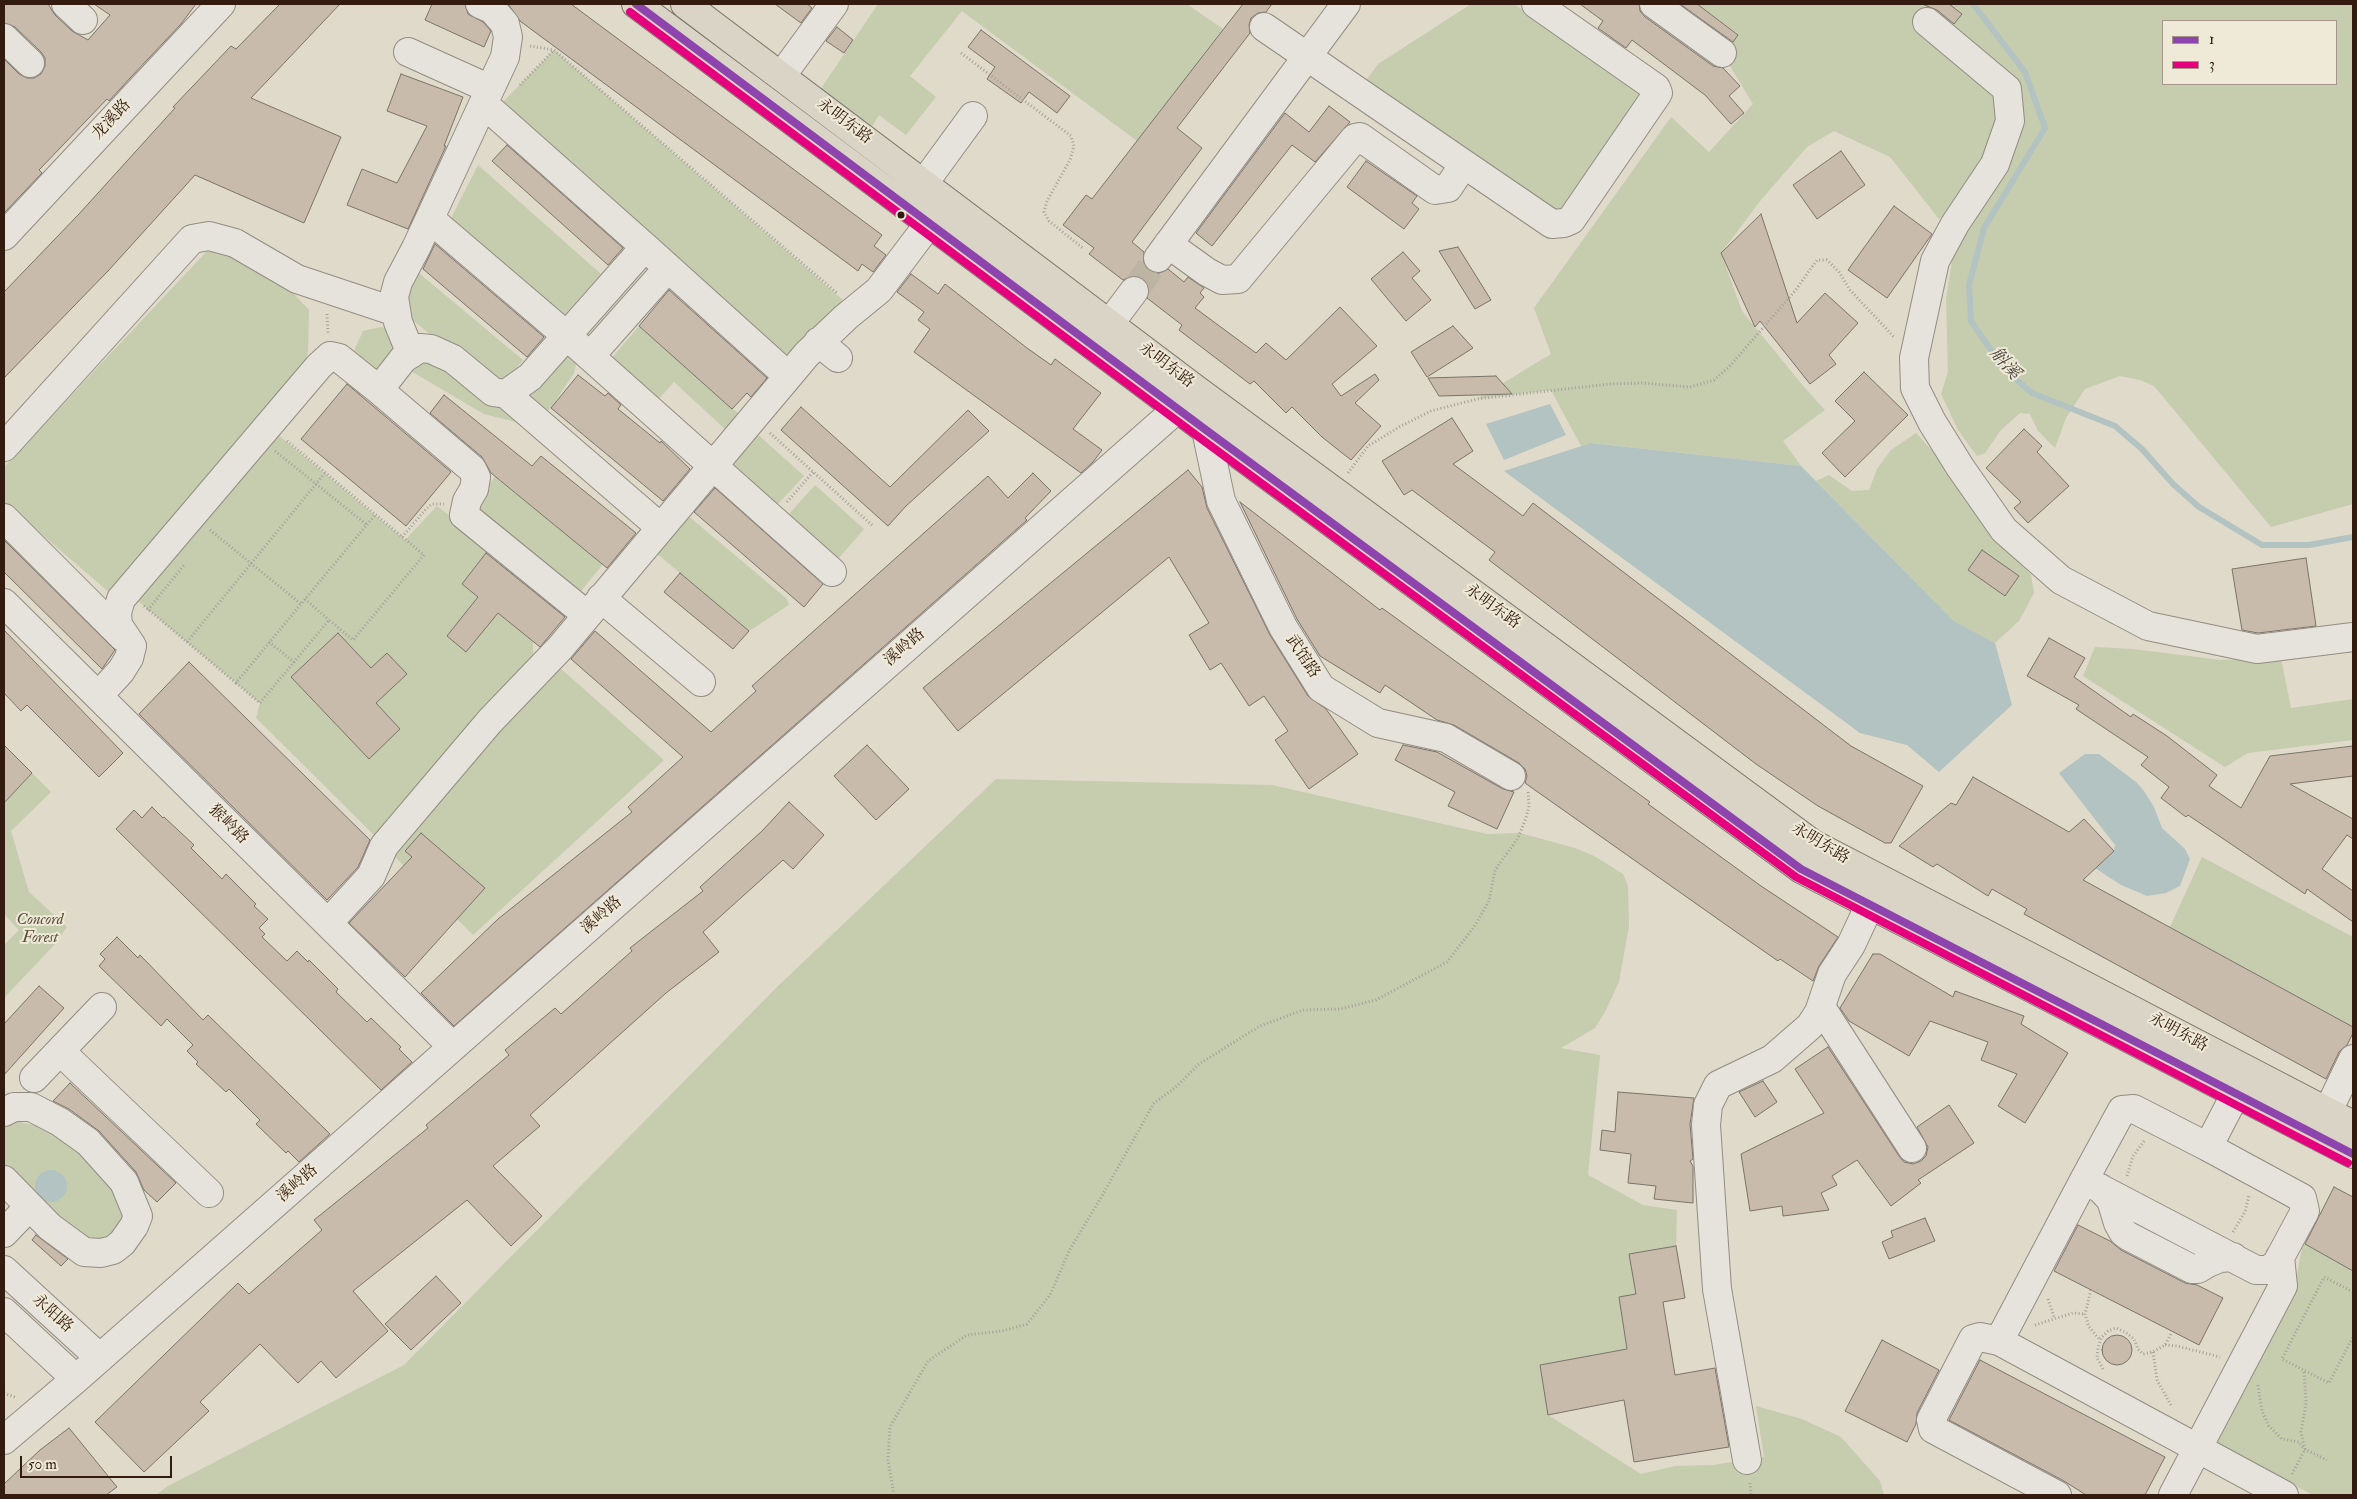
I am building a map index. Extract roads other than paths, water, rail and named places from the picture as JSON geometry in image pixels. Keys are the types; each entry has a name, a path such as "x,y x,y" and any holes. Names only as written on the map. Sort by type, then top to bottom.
{"main road":[{"name":"永明东路","path":"636,4 1177,409 1801,869 1870,904 2242,1082 2328,1112 2353,1124"},
{"name":"永明东路","path":"685,4 782,75 1198,391 1813,844 1882,879 2242,1082 2353,1154"}],"street":[{"name":"龙溪路","path":"4,236 221,4"},
{"path":"411,354 396,312 394,297 398,282 488,102 505,57 508,37 505,24 492,9 480,4"},
{"path":"782,75 834,4"},
{"path":"1346,4 1163,251 1222,280 1238,279 1355,138 1360,137 1435,190 1448,188 1464,164"},
{"path":"1264,27 1552,224 1564,224 1571,220 1658,93 1656,88 1536,4"},
{"path":"1654,4 1722,53"},
{"path":"1927,22 2007,89 2010,121 1995,164 1955,224 1935,261 1914,358 1915,388 1932,422 2004,530 2062,580 2148,626 2257,649 2353,637"},
{"path":"4,38 30,63"},
{"path":"408,52 488,102 788,376"},
{"path":"924,183 973,116"},
{"path":"328,923 371,876 384,846 490,721 560,648 788,376 828,350 861,304 879,290 947,200"},
{"path":"430,219 590,356 832,572"},
{"path":"4,448 192,239 209,236 235,243 297,279 396,312"},
{"path":"506,394 530,377 645,247"},
{"path":"590,356 668,268"},
{"path":"1110,323 1134,291"},
{"path":"379,390 403,359 420,348 431,349 453,359 493,392 506,394 660,527"},
{"path":"98,696 121,670 129,658 132,646 118,625 117,613 121,600 269,424 319,366 330,356 339,358 379,390 472,470 476,477 474,488 467,501 464,514 701,682"},
{"name":"溪岭路","path":"4,1440 76,1380 1198,391"},
{"name":"武馆路","path":"1206,430 1221,501 1283,627 1321,688 1378,723 1446,738 1511,776"},
{"path":"4,518 132,646"},
{"name":"猴岭路","path":"4,603 453,1047"},
{"path":"1747,1460 1717,1289 1706,1125 1708,1105 1718,1086 1772,1059 1810,1026 1821,1006 1832,974 1851,945 1882,879"},
{"path":"1821,1006 1912,1148"},
{"path":"4,1112 102,1008"},
{"path":"60,1051 209,1193"},
{"path":"2328,1112 2353,1059"},
{"path":"31,1107 28,1096 34,1078"},
{"path":"2208,1147 2242,1082"},
{"path":"4,1112 14,1107 31,1107 60,1122 88,1142 109,1163 124,1182 138,1216 134,1226 113,1250 101,1253 84,1252 50,1227 4,1180"},
{"path":"2001,1338 2092,1184 2122,1110 2134,1109 2250,1169 2302,1198 2305,1211 2280,1257 2270,1270 2256,1270 2092,1184"},
{"path":"2092,1184 2111,1200 2122,1232 2128,1236 2192,1269 2198,1270 2220,1258 2223,1252"},
{"path":"4,1233 29,1206"},
{"path":"2173,1495 2283,1286 2280,1257"},
{"name":"永阳路","path":"4,1270 100,1358"},
{"name":"永阳路","path":"4,1312 76,1380"},
{"path":"2057,1495 1932,1429 1931,1420 1973,1339 1980,1337 2001,1338 2092,1392 2283,1495"}],"waterway":[{"name":"斛溪","path":"1973,4 2025,72 2045,128 1984,228 1969,285 1971,321 2004,369 2032,393 2115,426 2142,449 2173,484 2199,507 2262,545 2309,545 2353,537"}],"tunnel":[{"path":"1134,291 1158,258"}],"park label":[{"name":"Concord Forest","path":"40,930"}]}
